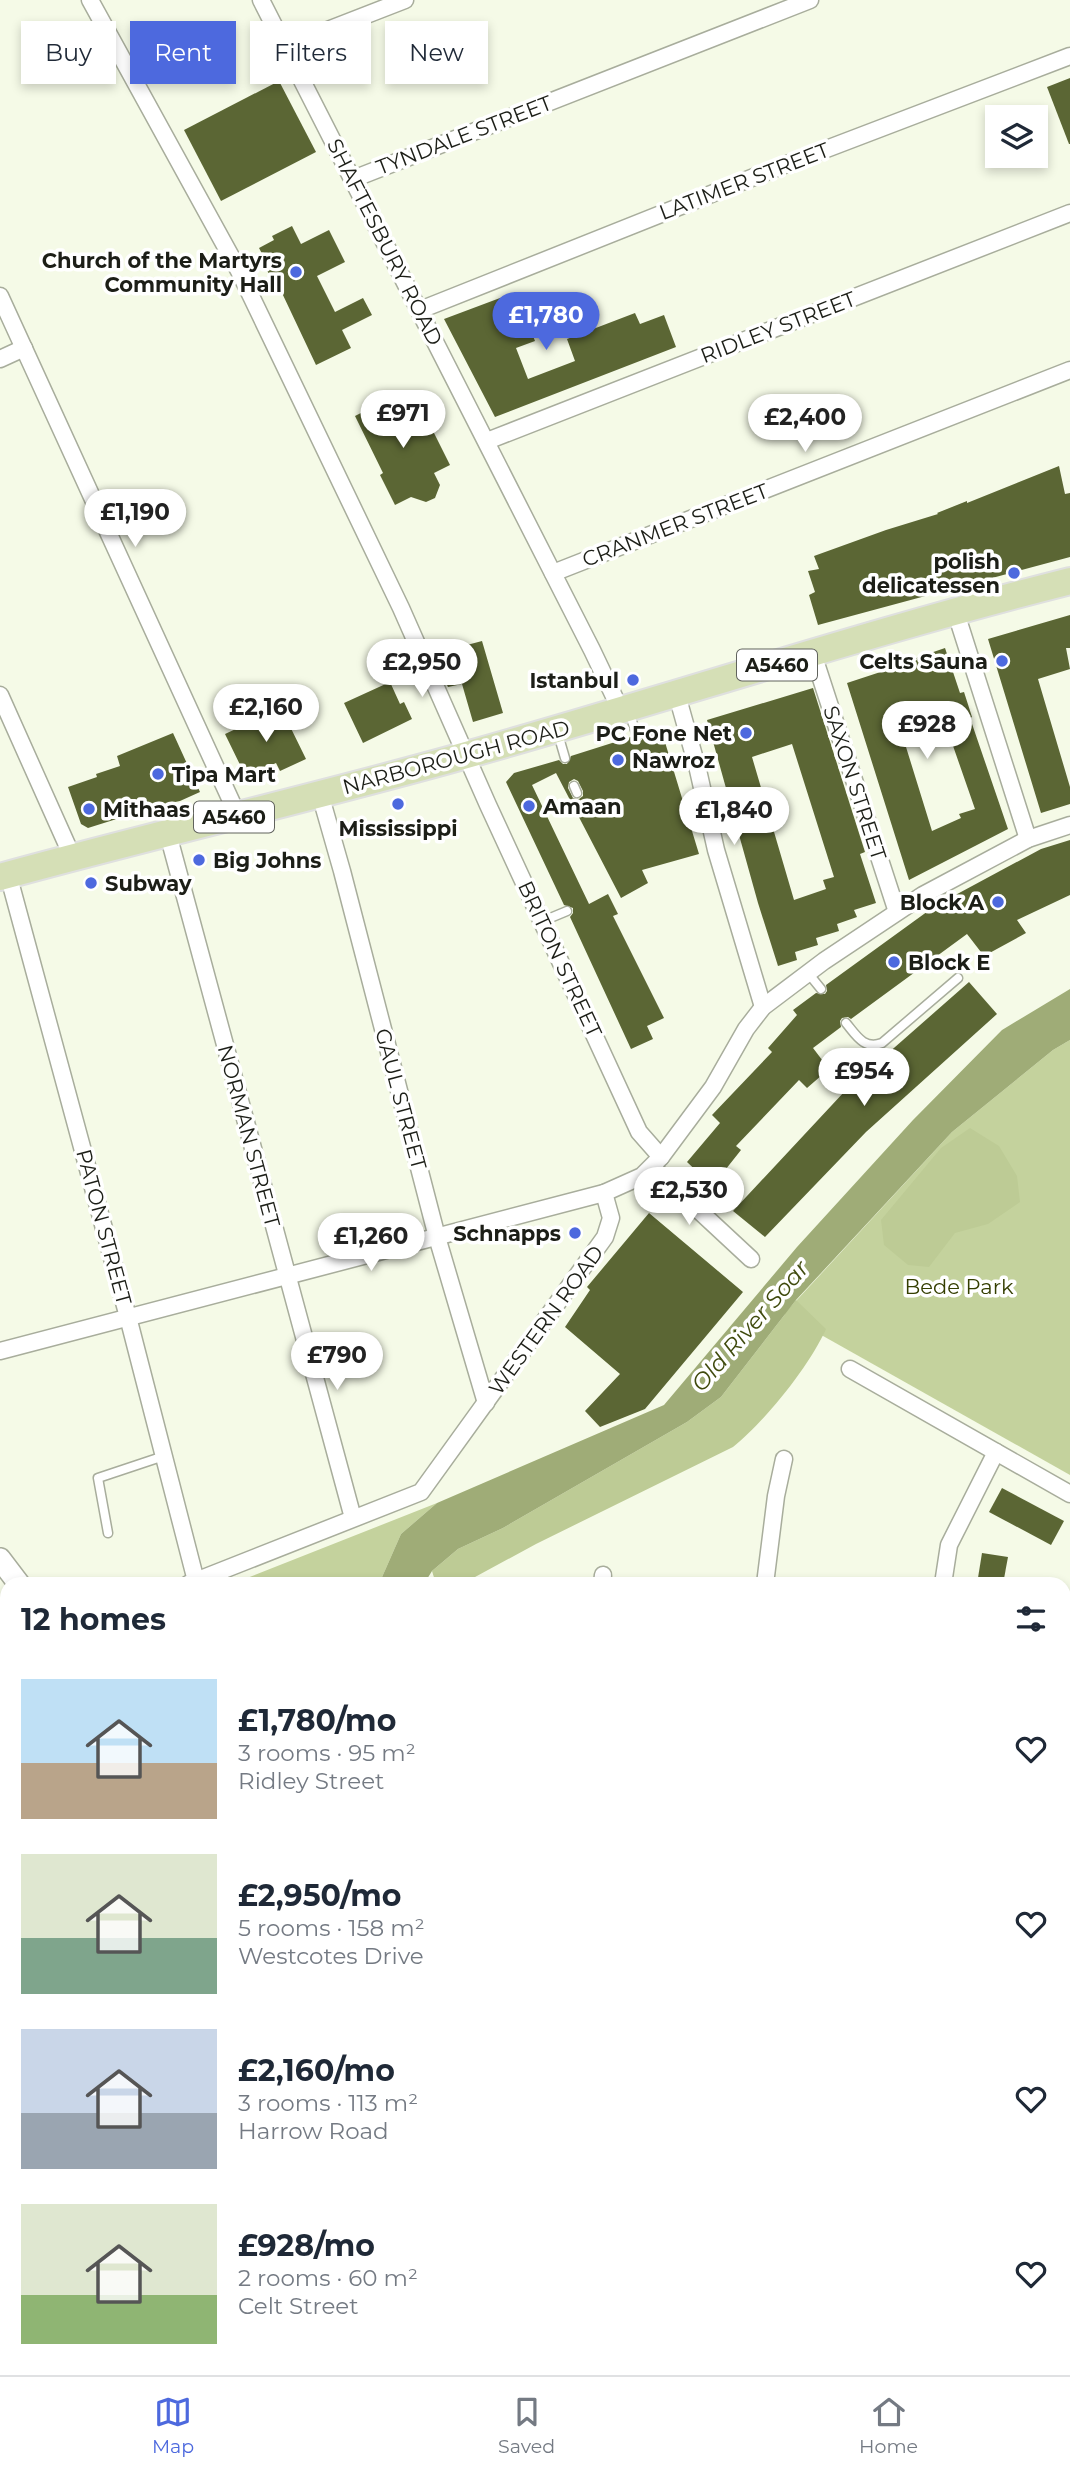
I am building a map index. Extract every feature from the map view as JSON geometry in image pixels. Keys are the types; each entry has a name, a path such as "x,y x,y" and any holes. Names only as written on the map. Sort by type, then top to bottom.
{"main road":[{"name":"NARBOROUGH ROAD","path":"4,875 467,755 677,695 955,610 1070,580"}],"street":[{"name":"BRITON STREET","path":"90,0 239,271 401,608 639,1132 656,1162 751,1259"},
{"name":"SHAFTESBURY ROAD","path":"261,0 271,21"},
{"path":"351,21 405,0"},
{"name":"TYNDALE STREET","path":"353,179 810,0"},
{"name":"LATIMER STREET","path":"420,310 1070,55"},
{"name":"SHAFTESBURY ROAD","path":"303,84 624,709"},
{"name":"RIDLEY STREET","path":"487,442 1070,213"},
{"path":"0,296 238,816"},
{"path":"0,359 23,348"},
{"name":"CRANMER STREET","path":"553,572 1070,369"},
{"path":"955,610 1028,839"},
{"name":"SAXON STREET","path":"813,654 897,912"},
{"path":"0,695 72,856"},
{"path":"677,695 716,850 763,1007"},
{"name":"GAUL STREET","path":"320,794 437,1237 486,1403"},
{"path":"0,1350 604,1193 626,1185 642,1176 656,1162 713,1087 763,1007 897,912 1028,839 1070,825"},
{"name":"NORMAN STREET","path":"168,834 353,1518"},
{"name":"PATON STREET","path":"4,875 128,1317 164,1456 191,1577"},
{"name":"WESTERN ROAD","path":"205,1577 421,1492 605,1237 611,1218 604,1193"},
{"path":"850,1369 1070,1493"},
{"path":"944,1577 948,1545 996,1452"},
{"path":"766,1577 776,1496 784,1459"},
{"path":"0,1559 14,1577"}],"lane":[{"path":"624,709 637,736"},
{"path":"556,730 565,758"},
{"path":"543,921 567,911"},
{"path":"808,973 821,989"},
{"path":"846,1023 862,1042 876,1046 958,978"},
{"path":"108,1534 98,1478 164,1456"}],"green space":[{"name":"Bede Park","path":"1070,1040 1070,1475 784,1314 952,1132 1053,1050"},
{"path":"437,1503 401,1534 382,1577 250,1577"}],"shaded area":[{"path":"970,1128 999,1146 1017,1176 1020,1202 988,1224 955,1233 929,1267 908,1265 884,1245 881,1220 941,1148"},
{"path":"796,1300 826,1329 809,1360 785,1392 759,1423 733,1447 475,1577 434,1577 432,1571 458,1549 503,1528 687,1422 721,1397"}],"water":[{"name":"Old River Soar","path":"1070,989 1070,1040 1053,1050 952,1132 796,1300 721,1397 687,1422 503,1528 458,1549 428,1577 382,1577 401,1534 437,1503 664,1405 797,1247 913,1120 1002,1030"}],"building":[{"path":"1070,78 1070,144 1069,144 1047,87"},
{"path":"273,84 281,84 316,152 221,201 184,130"},
{"path":"292,226 301,244 329,230 345,262 317,276 335,312 363,298 372,315 342,330 351,348 316,365 282,293 279,295 259,248 274,240 272,236"},
{"path":"516,292 535,341 516,348 528,379 575,361 567,339 635,313 640,324 664,315 676,347 495,417 444,319"},
{"path":"404,391 426,435 433,431 450,465 434,473 440,485 435,498 426,502 411,497 395,505 380,475 383,473 355,416"},
{"path":"1059,466 1065,494 1070,493 1070,557 818,625 809,595 815,592 808,571 819,569 814,556 938,514"},
{"path":"1070,615 1070,648 1066,648 1070,669 1038,679 1070,787 1070,804 1041,813 988,639"},
{"path":"482,641 503,713 473,722 462,684 448,687 442,674 458,669 452,649"},
{"path":"945,648 960,693 964,692 972,717 970,718 1008,829 909,880 847,683 917,660 916,658","holes":["944,720 975,809 959,814 961,818 932,831 902,734"]},
{"path":"390,682 400,704 404,702 412,719 363,743 344,703"},
{"path":"813,688 865,852 860,854 876,903 854,910 857,917 837,924 839,931 816,938 818,945 795,952 797,960 778,966 707,720","holes":["792,744 834,877 823,880 826,889 794,900 752,757"]},
{"path":"281,708 306,759 280,771 276,763 246,777 225,734"},
{"path":"661,729 699,854 642,870 648,883 621,898 556,773 532,785 589,904 608,894 618,914 613,916 664,1018 647,1026 653,1039 631,1049 570,917 573,908 564,905 506,782 514,773 559,760 567,764 571,756 631,737 638,742 642,740 643,734","holes":["574,779 583,791 583,796 579,799 573,798 568,788 569,782"]},
{"path":"173,733 200,792 180,801 88,828 81,824 68,787 120,766 117,756"},
{"path":"1070,840 1070,895 1017,920 1026,933 984,956 967,934 851,1019 842,1018 841,1027 813,1048 829,1069 807,1088 799,1080 736,1146 741,1150 722,1174 720,1172 709,1183 687,1162 720,1123 712,1115 772,1052 768,1048 797,1015 793,1010 816,993 825,994 826,985 935,906 1041,849"},
{"path":"969,982 997,1014 866,1132 765,1237 733,1211 845,1091"},
{"path":"649,1213 743,1292 645,1409 600,1427 585,1411 620,1374 565,1327 590,1290 587,1287"},
{"path":"1002,1488 1064,1521 1051,1545 989,1512"},
{"path":"982,1553 1008,1557 1004,1577 978,1577"}],"place":[{"name":"Church of the Martyrs Community Hall","path":"296,272"},
{"name":"polish delicatessen","path":"1014,573"},
{"name":"Celts Sauna","path":"1002,661"},
{"name":"Istanbul","path":"633,680"},
{"name":"PC Fone Net","path":"746,733"},
{"name":"Nawroz","path":"618,760"},
{"name":"Tipa Mart","path":"158,774"},
{"name":"Mississippi","path":"398,804"},
{"name":"Amaan","path":"529,806"},
{"name":"Mithaas","path":"89,809"},
{"name":"Big Johns","path":"199,860"},
{"name":"Subway","path":"91,883"},
{"name":"Block A","path":"998,902"},
{"name":"Block E","path":"894,962"},
{"name":"Schnapps","path":"575,1233"}]}
